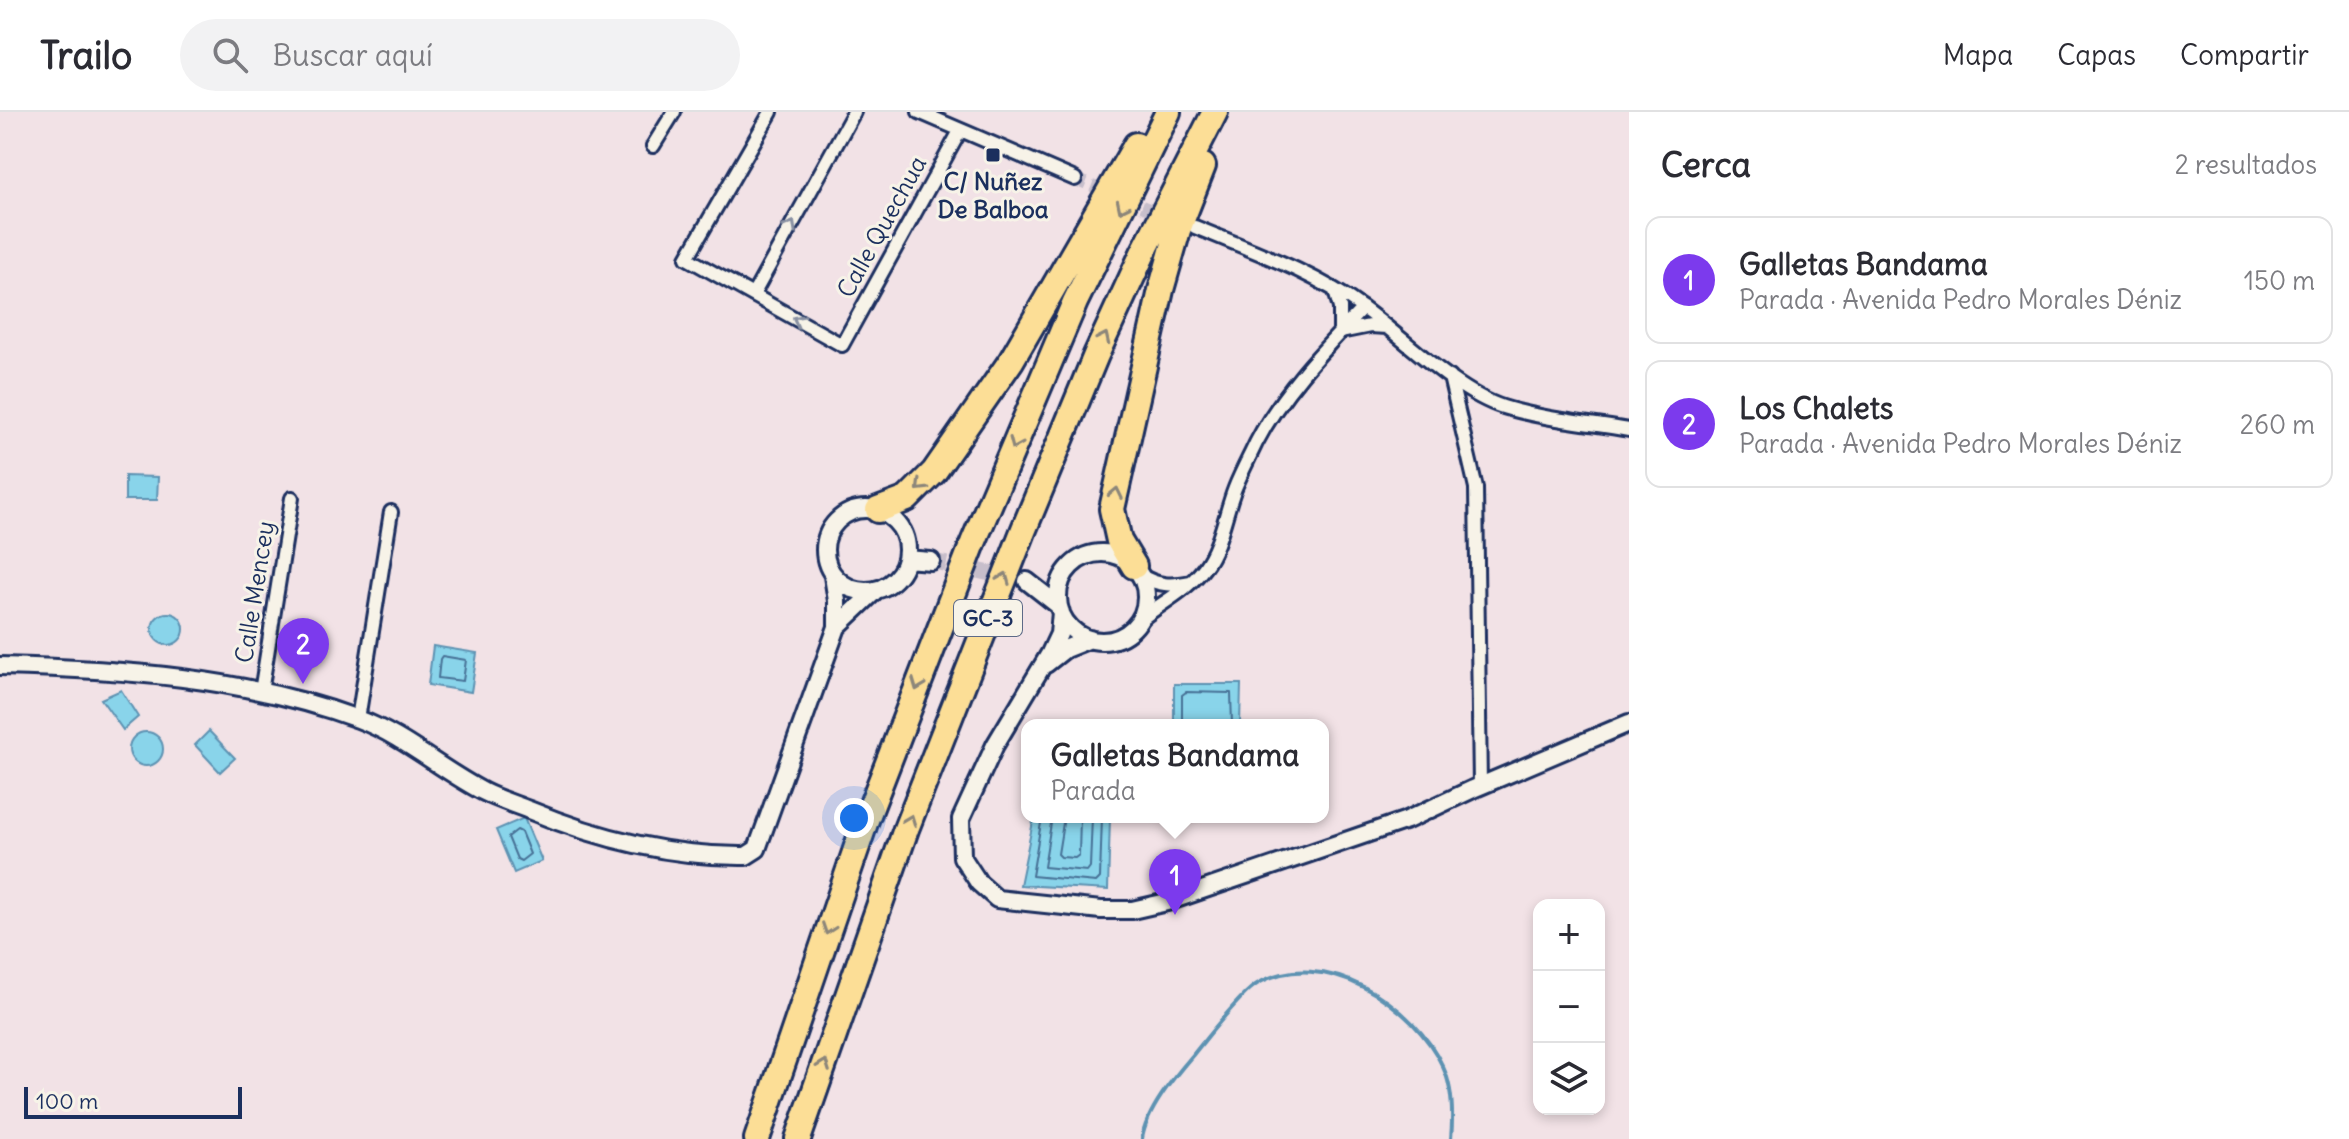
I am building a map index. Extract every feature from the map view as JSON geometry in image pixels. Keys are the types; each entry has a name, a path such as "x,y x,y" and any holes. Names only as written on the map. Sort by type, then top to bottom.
{"highway":[{"path":"878,510 907,499 943,460 1011,361 1155,112"},
{"name":"GC-3","path":"757,1139 856,848 973,543 1075,302 1168,112"},
{"name":"GC-3","path":"798,1139 906,829 1024,529 1116,311 1215,112"},
{"path":"1137,571 1119,541 1112,509 1161,290 1178,230 1227,112"}],"street":[{"path":"653,146 674,112"},
{"path":"771,112 687,258 753,295 854,112"},
{"path":"919,112 1075,179"},
{"name":"Calle Quechua","path":"753,295 842,345 960,131"},
{"path":"1195,227 1304,272 1363,308 1450,377 1483,398 1503,407 1629,430"},
{"path":"1335,291 1340,308 1340,332"},
{"path":"1191,582 1170,586 1153,583 1123,558 1098,553 1085,557 1065,574 1027,581 1060,609 1078,634 1104,641 1117,639 1129,632 1157,605 1178,594 1191,582 1206,566 1258,439 1282,402 1363,308"},
{"path":"1340,332 1370,326 1387,327"},
{"path":"1450,377 1476,488 1480,786"},
{"name":"Calle Mencey","path":"261,692 292,498"},
{"path":"0,666 161,674 261,692 358,719 484,792 583,832 658,850 746,856 757,849 837,627 833,576 824,552 826,539 831,527 852,511 865,508 878,510 898,524 904,535 906,559 895,580 875,591 837,627"},
{"path":"358,719 391,512"},
{"path":"906,559 931,561"},
{"path":"1137,571 1146,599 1138,622"},
{"path":"1065,574 1059,595 1059,634 995,745 961,819 962,857 979,883 997,899 1101,910 1132,910 1167,902 1407,820 1629,723"},
{"path":"833,576 852,590 875,591"},
{"path":"1043,666 1065,649 1090,639"}],"water":[{"path":"125,476 158,477 157,500 125,500"},
{"path":"168,613 180,617 184,629 180,641 168,645 156,641 152,629 156,617"},
{"path":"433,646 477,653 471,692 428,685"},
{"path":"1174,684 1241,684 1240,719 1174,719"},
{"path":"121,690 138,717 123,730 101,699"},
{"path":"209,731 235,758 220,772 195,745"},
{"path":"146,732 158,737 163,749 158,761 146,766 134,761 129,749 134,737"},
{"path":"524,818 542,861 514,873 496,830"},
{"path":"1033,823 1110,823 1108,890 1020,885"}],"waterway":[{"path":"1142,1139 1149,1117 1177,1074 1250,989 1283,974 1310,972 1338,977 1365,988 1390,1003 1412,1022 1430,1044 1446,1075 1452,1103 1451,1139"}],"tunnel":[{"path":"1075,179 1166,216"},
{"path":"931,561 1027,581"}],"place":[{"name":"C/ Nuñez De Balboa","path":"993,155"},
{"name":"Los Chalets","path":"303,684"},
{"name":"Galletas Bandama","path":"1175,915"}]}
